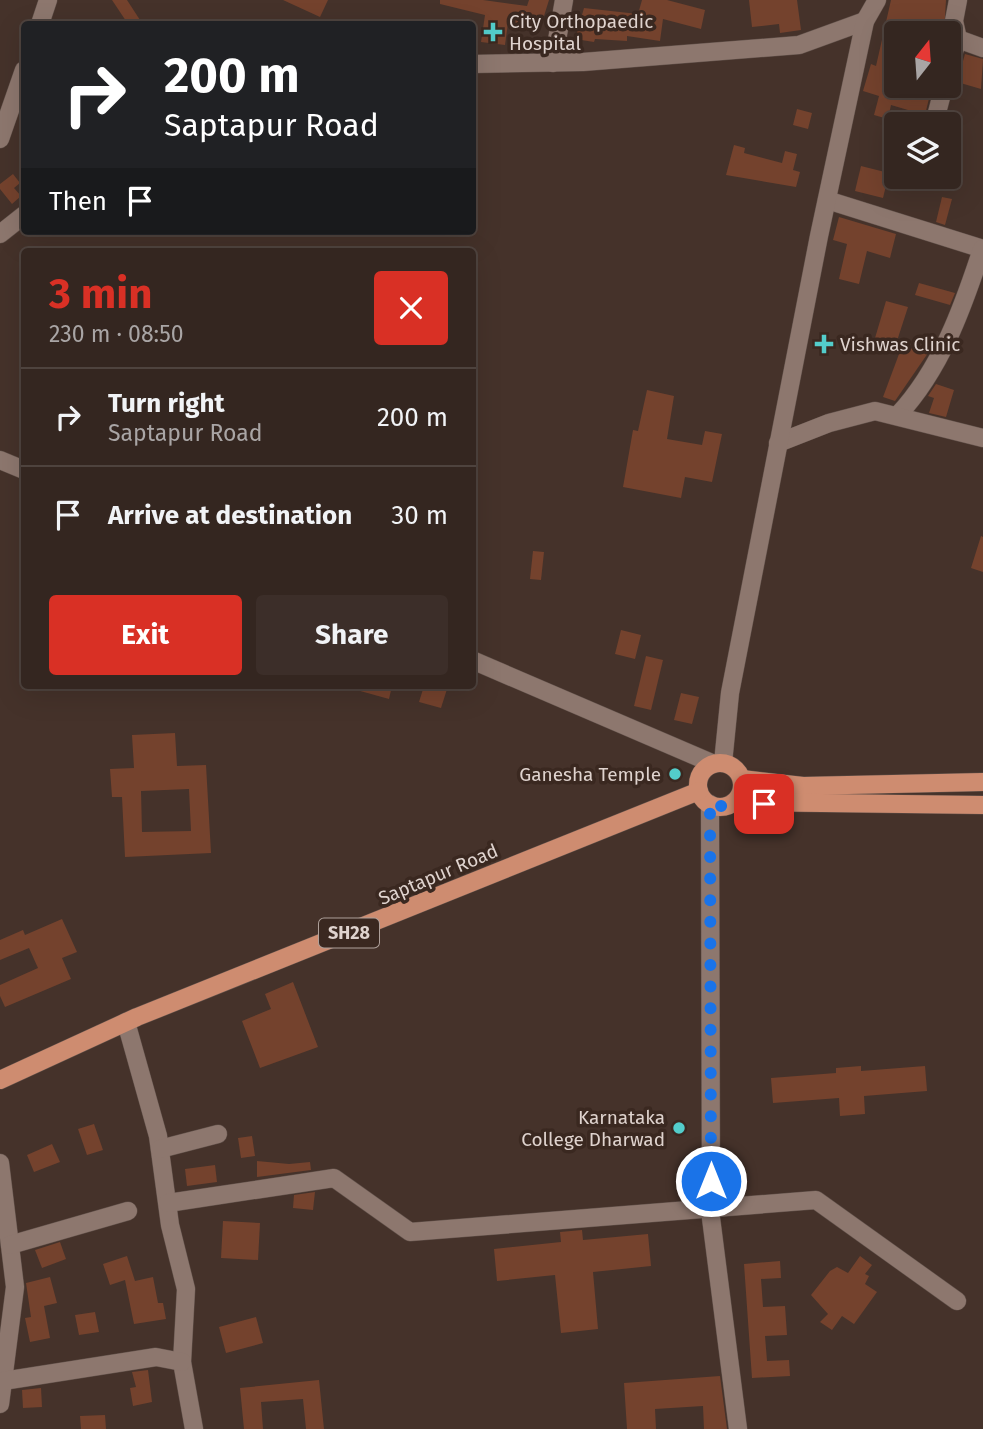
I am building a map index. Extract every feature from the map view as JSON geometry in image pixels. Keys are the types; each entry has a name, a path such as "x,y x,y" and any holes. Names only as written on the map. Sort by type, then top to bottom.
{"main road":[{"path":"983,782 803,786 742,779 731,766 719,764 701,774 705,797 718,807 734,802 983,805"},
{"path":"734,802 740,795 742,779"},
{"name":"Saptapur Road","path":"0,1080 126,1022 705,797"}],"street":[{"path":"41,21 48,0"},
{"path":"553,63 564,0"},
{"path":"476,662 719,764 730,693 827,200 865,21 877,0"},
{"path":"954,21 958,0"},
{"path":"476,64 553,63 799,45 865,21"},
{"path":"961,40 983,48"},
{"path":"0,138 21,79"},
{"path":"827,200 983,249 949,338 910,402 898,415"},
{"path":"0,234 21,217"},
{"path":"778,443 829,423 875,411 983,438"},
{"path":"0,460 21,469"},
{"path":"705,797 711,1206 738,1429"},
{"path":"126,1022 160,1149 186,1289 182,1362 194,1429"},
{"path":"160,1149 218,1134"},
{"path":"0,1163 15,1287 0,1404"},
{"path":"168,1203 334,1178 410,1232 711,1206 816,1200 957,1301"},
{"path":"10,1245 128,1211"},
{"path":"3,1381 156,1357 182,1362"}],"building":[{"path":"112,0 127,0 140,20 126,21"},
{"path":"283,0 328,0 320,17"},
{"path":"440,0 483,0 527,6 529,0 549,0 539,32 508,23 505,45 481,42 485,15 440,4"},
{"path":"642,0 667,0 705,10 701,29 663,19 660,41 627,36 627,41 595,39 594,42 575,39 584,8 638,14"},
{"path":"749,0 797,0 801,30 780,33 779,24 752,27"},
{"path":"891,0 946,0 945,21 886,21"},
{"path":"884,31 884,98 929,98 926,112 915,112 891,105 890,112 884,112 884,118 874,115 879,96 863,91 871,64 876,66"},
{"path":"965,54 983,59 981,89 961,83"},
{"path":"797,109 812,113 808,129 793,125"},
{"path":"734,145 745,148 744,153 782,163 785,151 797,154 793,170 800,172 796,187 726,175"},
{"path":"861,166 884,172 883,198 855,191"},
{"path":"13,174 20,183 14,188 21,196 12,204 0,189 0,184"},
{"path":"942,197 952,199 945,225 936,222"},
{"path":"839,217 896,234 890,258 867,251 859,284 839,279 847,244 833,240"},
{"path":"919,283 955,293 950,305 915,295"},
{"path":"886,301 908,307 896,344 875,338"},
{"path":"902,346 928,353 895,401 883,397"},
{"path":"936,384 954,390 946,417 929,413 934,398 928,396"},
{"path":"647,390 674,396 667,439 702,445 705,431 722,434 712,482 685,477 681,498 623,487 633,430 638,431"},
{"path":"981,536 983,537 983,572 971,568"},
{"path":"533,551 544,552 541,580 530,579"},
{"path":"621,630 641,635 635,659 615,654"},
{"path":"646,656 663,660 651,710 634,706"},
{"path":"353,689 391,689 389,699"},
{"path":"423,689 447,689 441,708 419,702"},
{"path":"681,693 699,697 692,724 674,720"},
{"path":"175,733 177,766 206,765 211,853 125,857 122,797 112,797 110,769 134,768 132,735","holes":["189,789 191,831 142,832 141,791"]},
{"path":"62,919 77,952 62,958 71,979 5,1007 0,996 0,985 38,968 29,948 0,960 0,940 23,930 25,935"},
{"path":"293,982 318,1047 260,1068 242,1021 271,1009 265,994"},
{"path":"861,1066 861,1071 925,1066 927,1091 864,1096 865,1114 840,1116 839,1098 773,1103 771,1078 836,1073 836,1068"},
{"path":"94,1124 103,1150 87,1155 78,1129"},
{"path":"252,1136 255,1156 241,1158 238,1138"},
{"path":"52,1144 60,1162 34,1172 27,1155"},
{"path":"257,1161 289,1164 310,1162 311,1170 257,1177"},
{"path":"215,1165 217,1182 187,1186 185,1169"},
{"path":"315,1192 313,1210 293,1208 294,1195"},
{"path":"223,1221 260,1223 258,1260 221,1258"},
{"path":"582,1230 583,1240 648,1234 651,1266 593,1272 598,1329 561,1333 555,1275 497,1281 494,1249 561,1242 560,1232"},
{"path":"60,1242 66,1259 42,1268 35,1250"},
{"path":"127,1256 135,1281 153,1277 158,1303 163,1303 166,1319 134,1324 125,1280 110,1285 103,1264"},
{"path":"860,1256 872,1265 865,1274 869,1276 865,1284 877,1292 854,1324 842,1316 832,1330 820,1322 828,1314 811,1295 830,1271 837,1267 848,1273"},
{"path":"780,1261 781,1278 761,1279 763,1307 785,1306 787,1335 765,1336 767,1361 789,1360 790,1376 752,1378 744,1264"},
{"path":"50,1277 57,1303 44,1306 50,1338 30,1342 25,1318 31,1317 26,1283"},
{"path":"95,1312 99,1332 79,1335 75,1315"},
{"path":"256,1317 263,1343 226,1353 219,1327"},
{"path":"148,1370 152,1402 133,1406 130,1388 136,1387 132,1372"},
{"path":"720,1376 727,1429 704,1429 703,1406 655,1409 656,1429 627,1429 624,1383"},
{"path":"319,1380 324,1429 306,1429 303,1399 261,1402 263,1429 244,1429 240,1388"},
{"path":"41,1388 42,1407 23,1408 22,1390"},
{"path":"105,1415 106,1429 81,1429 80,1416"}],"place":[{"name":"City Orthopaedic Hospital","path":"493,32"},
{"name":"Vishwas Clinic","path":"824,344"},
{"name":"Ganesha Temple","path":"675,774"},
{"name":"Karnataka College Dharwad","path":"679,1128"}],"route":[{"path":"711,1181 710,804 718,807 734,802 764,804"}]}
